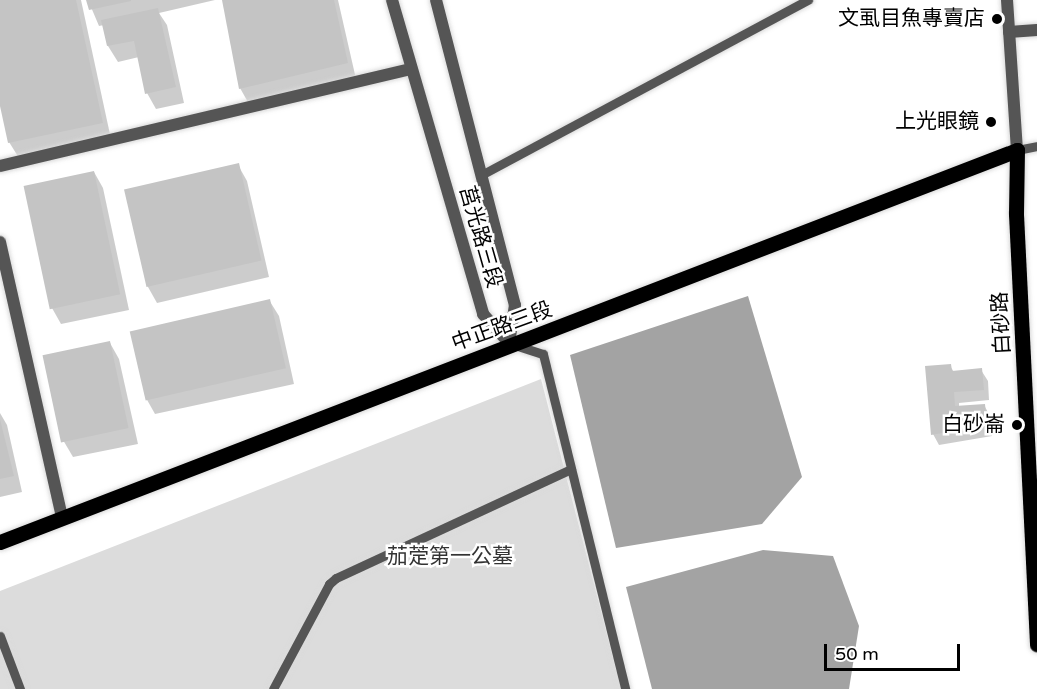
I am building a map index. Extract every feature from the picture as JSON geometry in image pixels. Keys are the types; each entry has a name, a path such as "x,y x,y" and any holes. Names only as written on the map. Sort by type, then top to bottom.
{"main road":[{"name":"中正路三段","path":"0,542 509,343 573,323 1017,150"},
{"name":"白砂路","path":"1017,150 1016,214 1033,428 1037,634"}],"street":[{"name":"莒光路三段","path":"392,0 483,314 509,343"},
{"name":"莒光路三段","path":"436,0 483,174 515,305 509,343"},
{"name":"白砂路","path":"1007,0 1017,150"},
{"path":"1009,32 1037,30"},
{"path":"0,166 411,69"},
{"path":"0,242 62,518"}],"lane":[{"path":"483,174 808,0"},
{"path":"1017,150 1037,146"},
{"path":"509,343 543,354 625,689"},
{"path":"273,689 329,584 336,578 571,469"},
{"path":"0,636 20,689"}],"green space":[{"name":"茄萣第一公墓","path":"541,379 621,689 0,689 0,591"}],"shaded area":[{"path":"748,296 802,477 762,524 616,548 570,355"},
{"path":"763,550 833,556 859,626 849,689 652,689 626,587"}],"building":[{"path":"0,0 76,0 103,123 8,143 0,106"},
{"path":"86,0 131,0 131,1 89,10"},
{"path":"222,0 334,0 348,63 239,89"},
{"path":"158,8 176,87 145,94 134,41 107,46 101,20"},
{"path":"239,163 261,260 147,287 124,190"},
{"path":"94,171 120,294 50,309 24,186"},
{"path":"270,299 286,368 146,401 130,331"},
{"path":"110,341 129,428 61,442 43,355"},
{"path":"951,364 952,371 982,368 984,390 954,392 955,406 985,404 987,425 931,435 925,366"},
{"path":"0,419 14,476 0,479"}],"place":[{"name":"文虱目魚專賣店","path":"997,19"},
{"name":"上光眼鏡","path":"991,122"},
{"name":"白砂崙","path":"1017,425"}]}
